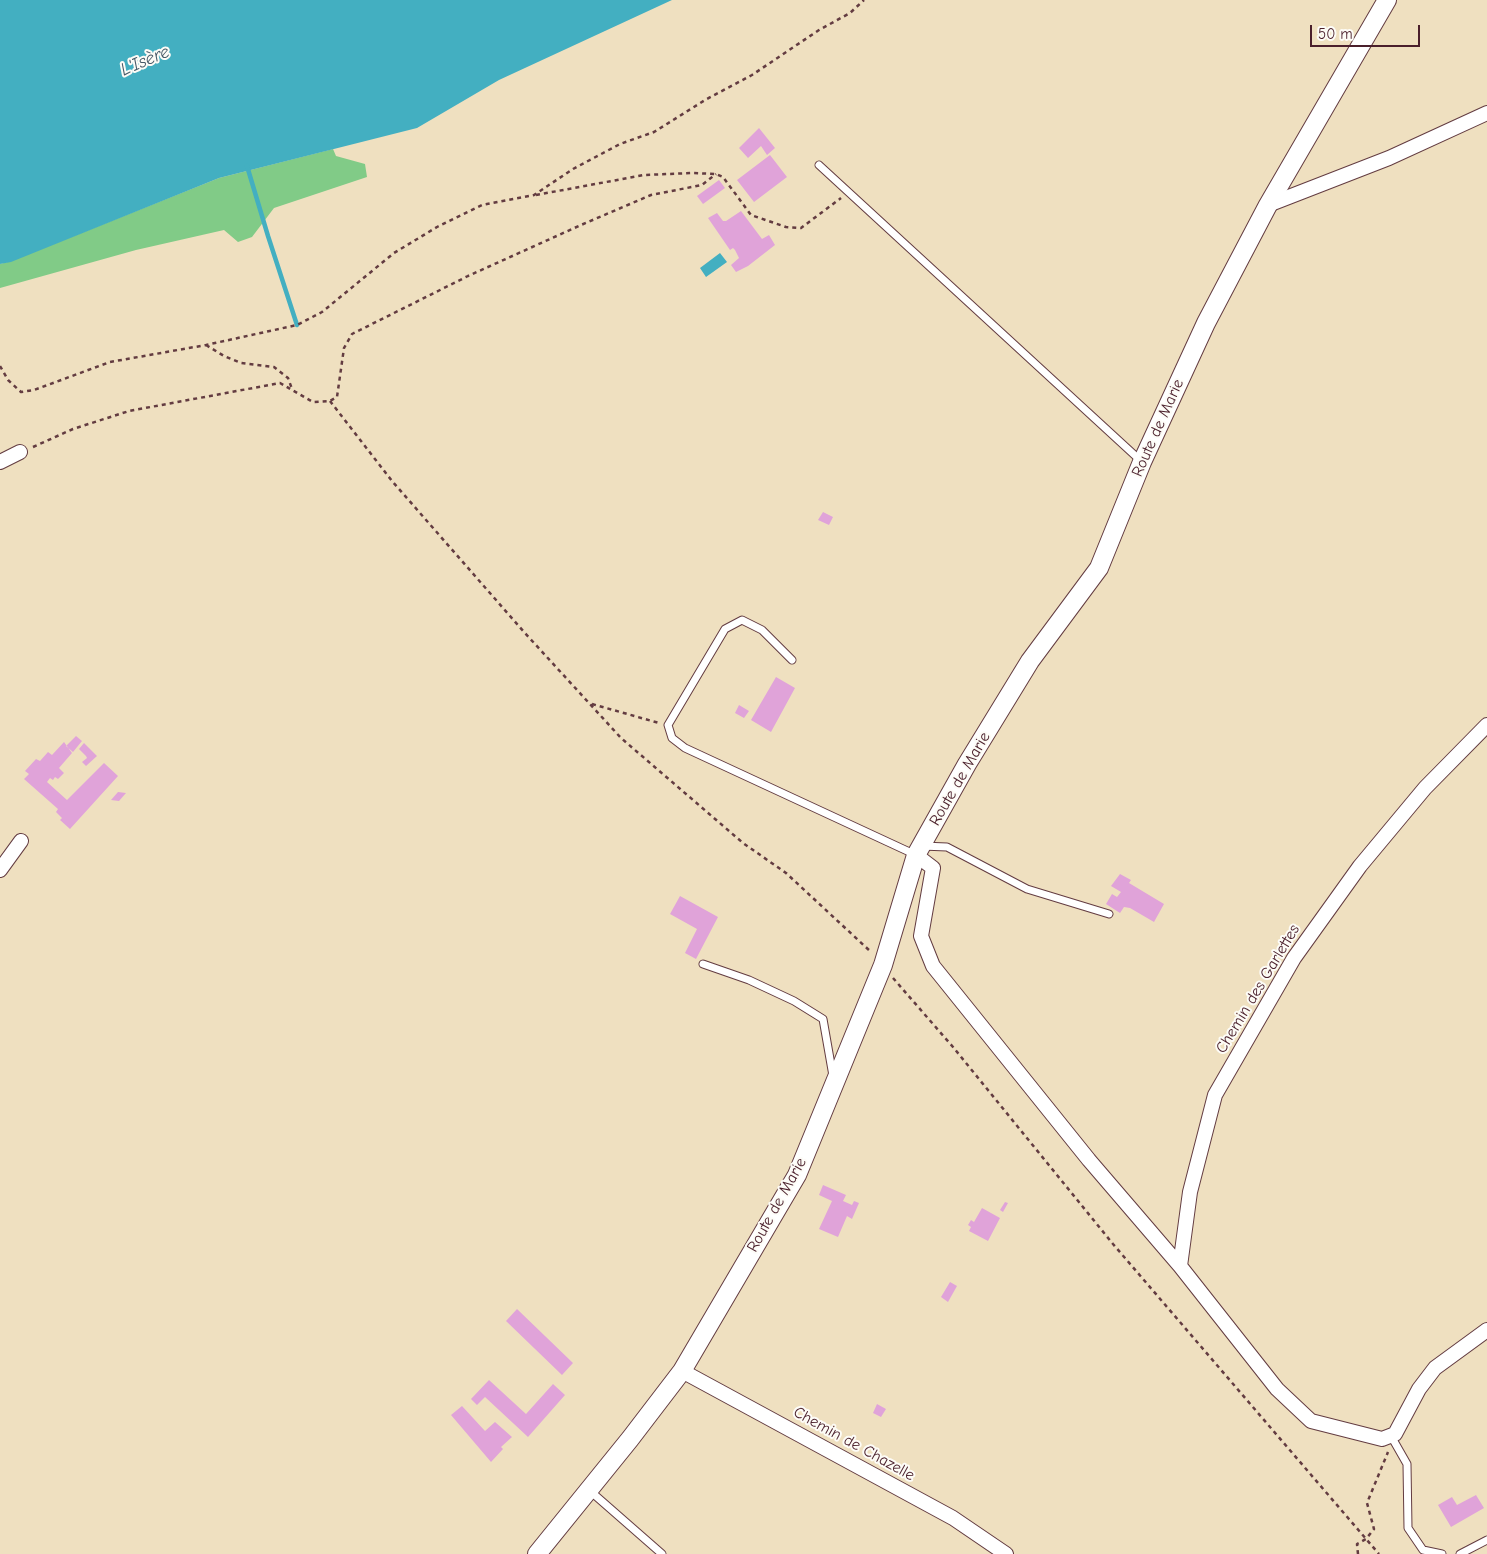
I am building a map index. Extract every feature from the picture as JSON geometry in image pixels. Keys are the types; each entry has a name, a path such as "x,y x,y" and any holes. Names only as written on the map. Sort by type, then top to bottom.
{"street":[{"name":"Route de Marie","path":"536,1554 682,1370 797,1175 883,965 919,851 967,764 1030,661 1099,568 1142,462 1206,323 1268,205 1387,0"},
{"path":"1268,205 1389,158 1487,113"},
{"path":"0,462 20,452"},
{"name":"Chemin des Garlettes","path":"1180,1266 1190,1192 1215,1095 1294,958 1360,866 1424,788 1487,725"},
{"path":"0,870 21,841"},
{"path":"919,851 933,868 921,936 933,966 1089,1160 1180,1266 1277,1388 1311,1421 1382,1440 1391,1436 1395,1434 1419,1389 1435,1368 1485,1335"},
{"name":"Chemin de Chazelle","path":"682,1370 953,1518 1006,1554"}],"lane":[{"path":"819,165 1142,462"},
{"path":"792,660 762,630 742,620 725,629 668,725 672,738 685,748 919,851 947,847 1027,890 1109,914"},
{"path":"703,964 749,980 794,1001 823,1019 834,1082"},
{"path":"1391,1436 1407,1464 1408,1528 1423,1550 1442,1554"},
{"path":"588,1490 662,1554"},
{"path":"1460,1554 1487,1540"}],"path":[{"path":"534,195 573,169 620,144 654,132 705,100 752,75 820,30 850,14 864,0"},
{"path":"20,452 73,429 129,411 280,383 313,402 330,402 338,398 344,348 352,334 468,276 581,225 651,195 702,185 716,174"},
{"path":"0,366 8,380 21,392 34,390 110,362 206,345 297,325 322,312 394,253 437,226 482,205 644,175 716,174 723,176 751,215 786,227 800,228 849,193"},
{"path":"206,345 240,363 274,367 288,378 292,390"},
{"path":"330,402 392,481 524,632 622,738 743,843 786,873 883,965 953,1047 1120,1251 1379,1554"},
{"path":"590,704 668,725"},
{"path":"1358,1554 1357,1544 1366,1539 1374,1529 1367,1503 1388,1450 1391,1436"}],"green space":[{"path":"333,149 336,156 365,164 367,177 274,208 252,237 238,242 224,230 136,250 0,288 0,264 219,178"}],"water":[{"name":"L'Isère","path":"0,0 672,0 499,80 417,128 219,178 11,262 0,264"},
{"path":"720,253 727,262 706,277 700,268"}],"building":[{"path":"759,128 775,148 767,155 761,146 748,158 739,148"},
{"path":"770,155 787,177 754,202 737,180"},
{"path":"719,180 725,188 703,204 697,196"},
{"path":"741,211 762,239 769,235 775,245 748,266 736,272 731,265 739,258 735,250 733,248 730,250 708,218 717,213 723,221 726,221"},
{"path":"823,512 833,517 829,525 818,520"},
{"path":"776,677 795,688 771,732 751,720"},
{"path":"739,705 749,711 744,718 735,713"},
{"path":"76,736 82,741 73,752 66,746"},
{"path":"64,742 72,753 59,768 64,773 58,779 55,777 53,780 50,778 47,782 67,800 104,763 118,776 70,829 60,820 62,818 56,812 58,809 24,779 29,774 25,771 36,759 40,761 48,752 52,755"},
{"path":"84,743 97,756 86,766 82,762 87,758 79,749"},
{"path":"118,792 126,793 119,801 111,800"},
{"path":"1120,874 1131,880 1129,883 1164,904 1154,922 1130,908 1124,907 1120,913 1106,904 1112,894 1117,897 1121,892 1111,886"},
{"path":"680,896 718,917 696,959 685,953 697,929 670,914"},
{"path":"823,1185 846,1195 843,1201 852,1205 854,1201 859,1203 852,1219 847,1216 838,1237 819,1229 832,1201 819,1195"},
{"path":"1005,1202 1008,1203 1003,1212 1000,1210"},
{"path":"982,1208 1000,1218 988,1241 969,1231 971,1227 968,1225 971,1220 974,1222"},
{"path":"950,1282 957,1286 948,1302 941,1297"},
{"path":"517,1309 573,1363 562,1375 506,1321"},
{"path":"489,1380 526,1414 553,1384 565,1395 528,1437 485,1397 477,1405 471,1399"},
{"path":"877,1404 886,1409 881,1417 873,1413"},
{"path":"462,1406 485,1431 495,1422 512,1437 501,1447 503,1449 491,1462 451,1415"},
{"path":"1476,1495 1484,1508 1451,1527 1438,1505 1452,1497 1457,1505"}],"waterway":[{"path":"247,166 297,325"}]}
